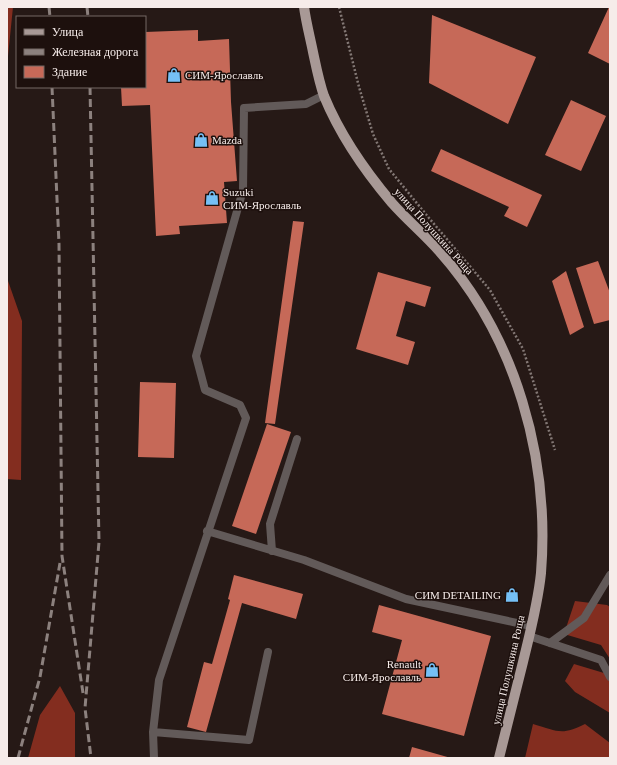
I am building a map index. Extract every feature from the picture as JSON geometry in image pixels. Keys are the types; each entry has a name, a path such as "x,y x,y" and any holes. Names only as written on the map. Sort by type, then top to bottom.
{"main road":[{"name":"улица Полушкина Роща","path":"304,7 317,72 324,95 352,150 393,204 439,251 468,287 495,331 513,374 530,426 538,472 542,542 540,580 530,636 499,758"}],"lane":[{"path":"154,758 153,732 159,680 207,531 246,418 240,405 205,390 196,356 243,190 244,108 306,104 324,95"},
{"path":"272,550 270,524 298,439"},
{"path":"207,531 304,560 406,599 532,626"},
{"path":"550,643 584,618 610,575"},
{"path":"530,636 601,660 610,677"},
{"path":"153,732 249,740 268,652"}],"path":[{"path":"339,7 359,87 373,134 389,168 490,290 523,349 554,450"}],"shaded area":[{"path":"7,7 13,7 7,66"},
{"path":"7,278 22,321 21,480 7,479"},
{"path":"575,601 607,605 610,607 610,659 601,645 564,634"},
{"path":"574,664 604,673 610,682 610,713 575,692 565,681"},
{"path":"60,686 75,713 75,758 28,758 40,715"},
{"path":"533,724 554,730 565,731 585,724 610,743 610,758 525,758"}],"building":[{"path":"610,7 610,64 588,53"},
{"path":"432,15 536,57 508,124 429,83"},
{"path":"198,30 198,41 229,39 231,102 237,181 224,182 227,223 179,226 180,234 156,236 150,105 122,106 121,88 146,88 146,32"},
{"path":"571,100 606,116 581,171 545,155"},
{"path":"441,149 542,195 527,227 504,216 509,207 431,171"},
{"path":"293,221 304,222 275,424 265,423"},
{"path":"598,261 610,293 610,320 594,324 576,268"},
{"path":"566,271 584,327 570,335 552,281"},
{"path":"378,272 431,287 425,307 406,301 396,336 415,342 408,365 356,349"},
{"path":"140,382 176,383 174,458 138,457"},
{"path":"267,424 291,432 256,534 232,526"},
{"path":"234,575 303,594 296,619 242,603 206,732 187,727 204,662 212,664 230,600 228,599"},
{"path":"379,605 491,636 464,736 382,714 402,640 372,632"},
{"path":"412,747 451,758 409,758"}],"railway":[{"path":"49,7 50,16"},
{"path":"87,7 88,16"},
{"path":"52,88 59,244 62,556 83,693"},
{"path":"90,88 99,542 85,708 91,758"},
{"path":"18,758 40,677 60,563"}],"place":[{"name":"СИМ-Ярославль","path":"174,75"},
{"name":"Mazda","path":"201,140"},
{"name":"Suzuki СИМ-Ярославль","path":"212,198"},
{"name":"СИМ DETAILING","path":"512,595"},
{"name":"Renault СИМ-Ярославль","path":"432,670"}]}
